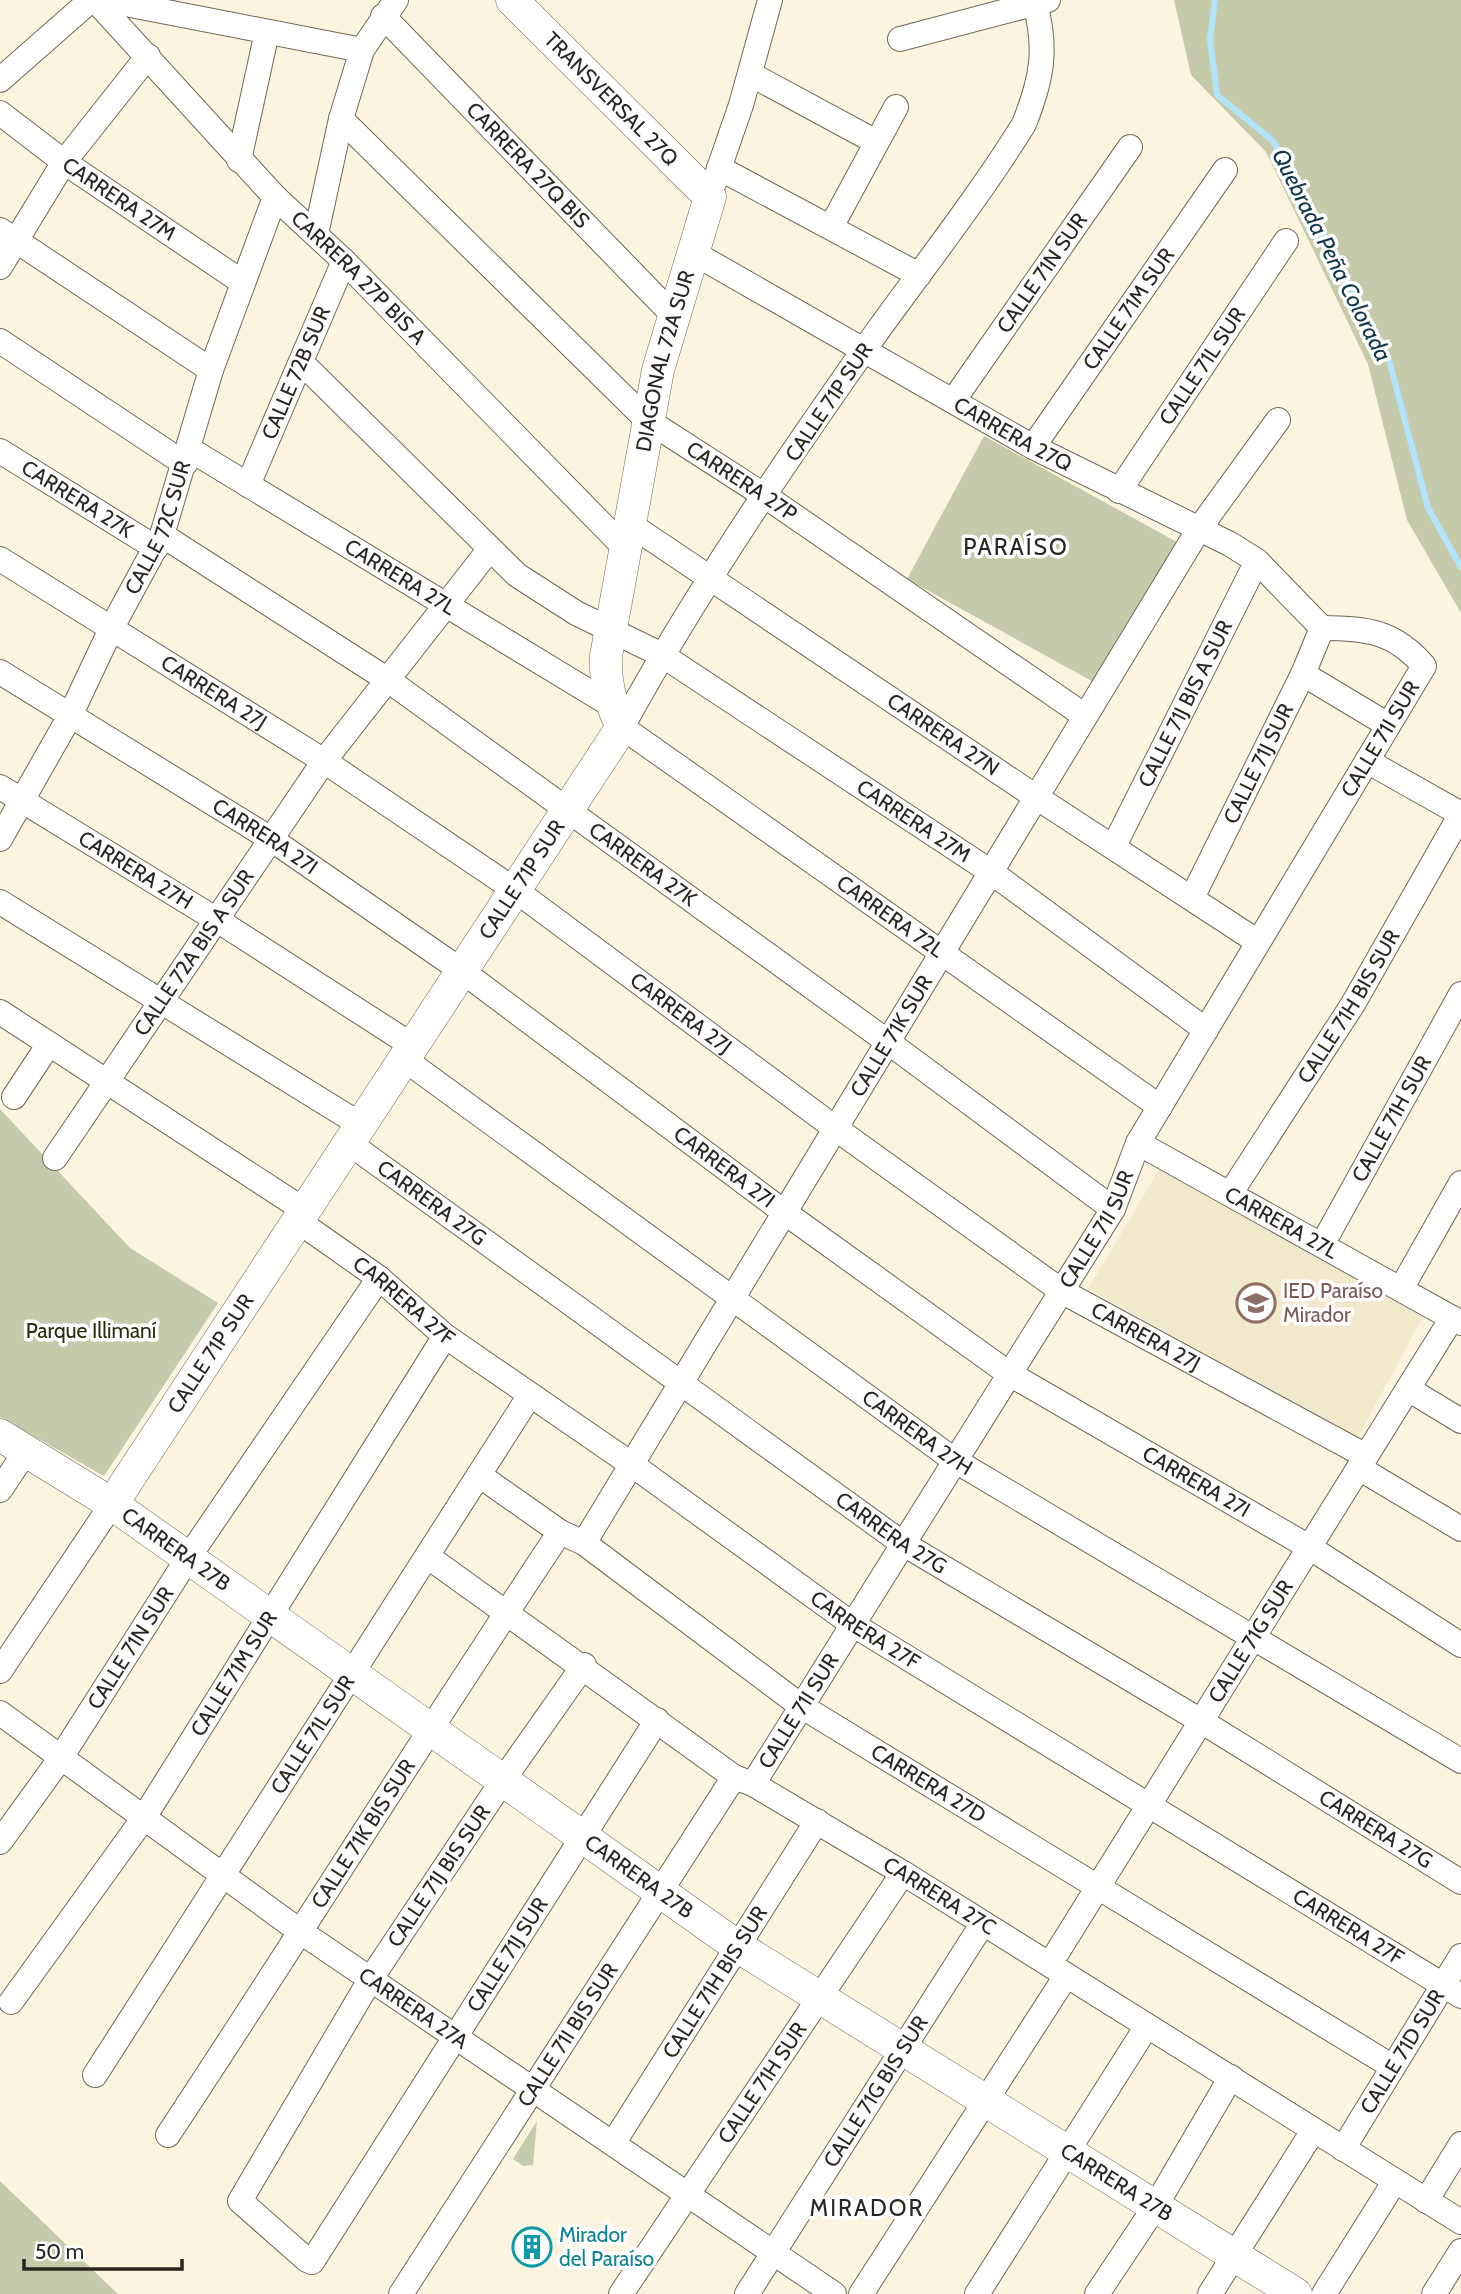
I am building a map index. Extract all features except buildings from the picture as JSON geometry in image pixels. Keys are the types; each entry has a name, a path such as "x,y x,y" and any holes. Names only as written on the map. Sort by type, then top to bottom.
{"street":[{"name":"CARRERA 27P BIS A","path":"93,0 148,56 275,197 629,537"},
{"path":"0,80 93,0"},
{"path":"105,0 362,50"},
{"name":"TRANSVERSAL 27Q","path":"512,0 714,182"},
{"name":"DIAGONAL 72A SUR","path":"617,716 606,677 611,630 647,420 673,314 750,74 770,0"},
{"path":"901,38 1039,1"},
{"name":"CALLE 71P SUR","path":"0,1671 568,810 617,716 662,655 711,577 863,351 1007,152 1024,124 1039,85 1043,52 1039,1"},
{"path":"316,234 341,118 362,50 389,8"},
{"name":"CARRERA 27Q BIS","path":"389,8 673,314"},
{"path":"239,160 267,32"},
{"path":"0,267 7,235 148,56"},
{"path":"750,74 876,142"},
{"path":"831,227 897,107"},
{"name":"CARRERA 27M","path":"0,113 64,162 242,282"},
{"name":"CARRERA 27P","path":"341,118 647,420 765,496 1086,716"},
{"name":"CALLE 71N SUR","path":"953,401 1130,147"},
{"name":"CALLE 71M SUR","path":"1033,447 1225,170"},
{"path":"714,182 831,227 919,275"},
{"name":"CALLE 72C SUR","path":"0,839 24,802 70,716 111,629 159,542 188,456 211,370 275,197"},
{"path":"7,235 211,370"},
{"name":"CALLE 71L SUR","path":"1119,491 1286,241"},
{"name":"CARRERA 27Q","path":"692,252 1033,447 1199,529 1257,561 1322,628"},
{"name":"CALLE 72B SUR","path":"248,485 303,364 344,261"},
{"name":"CARRERA 27L","path":"0,341 188,456 248,485 447,605 617,716"},
{"path":"303,364 489,550"},
{"name":"CALLE 71K SUR","path":"584,1543 1199,529 1278,420"},
{"name":"CARRERA 27K","path":"0,451 159,542 388,680 888,1042 1113,1209"},
{"name":"CARRERA 27N","path":"629,537 711,577 1036,797 1258,942"},
{"name":"CARRERA 27M","path":"489,550 547,597 662,655 991,872 1206,1030"},
{"name":"CALLE 72A BIS A SUR","path":"55,1158 324,761 489,550"},
{"name":"CARRERA 27J","path":"0,558 324,761 515,890 835,1128 1063,1292 1362,1462 1461,1529"},
{"name":"CALLE 71J BIS A SUR","path":"1114,846 1257,561"},
{"name":"CALLE 71I SUR","path":"744,1780 801,1706 1008,1373 1063,1292 1113,1209 1138,1143 1423,666 1410,650 1374,630 1322,628"},
{"name":"CALLE 71J SUR","path":"1192,898 1303,674 1322,628"},
{"name":"CARRERA 27I","path":"0,672 271,839 462,971 784,1212 1008,1373 1309,1547 1461,1645"},
{"path":"1303,674 1388,725"},
{"name":"CARRERA 72L","path":"617,716 942,953 1160,1107"},
{"path":"1367,761 1461,814"},
{"name":"CARRERA 27H","path":"0,787 217,920 408,1053 954,1460 1461,1761"},
{"name":"CALLE 71H BIS SUR","path":"1230,1194 1353,1004 1461,814"},
{"name":"CARRERA 27G","path":"0,902 162,1000 355,1134 902,1543 1201,1721 1461,1882"},
{"name":"CALLE 71H SUR","path":"1322,1245 1461,994"},
{"name":"CARRERA 27F","path":"0,1012 107,1081 301,1215 445,1336 631,1464 852,1624 1148,1802 1452,1990"},
{"path":"14,1097 49,1044"},
{"name":"CARRERA 27L","path":"1138,1143 1457,1321"},
{"path":"1401,1289 1461,1183"},
{"name":"CALLE 71N SUR","path":"0,1842 60,1759 188,1558 379,1278"},
{"name":"CALLE 71G SUR","path":"861,2294 987,2102 1058,1970 1098,1885 1148,1802 1408,1389 1457,1321"},
{"name":"CALLE 71M SUR","path":"11,2002 144,1819 268,1614 445,1336"},
{"path":"1408,1389 1461,1421"},
{"name":"CALLE 71L SUR","path":"94,2075 530,1395"},
{"path":"0,1490 13,1443"},
{"name":"CARRERA 27B","path":"13,1443 112,1504 737,1947 1296,2294"},
{"name":"CARRERA 27D","path":"479,1475 560,1532 584,1543 801,1706 1393,2067"},
{"name":"CALLE 71K BIS SUR","path":"168,2135 301,1933 429,1728 560,1532"},
{"name":"CARRERA 27C","path":"427,1556 744,1780 902,1873 1461,2222"},
{"name":"CALLE 71J BIS SUR","path":"312,2262 240,2201 370,1980 503,1780 584,1665"},
{"name":"CARRERA 27A","path":"0,1713 301,1933 454,2038 614,2142 688,2197 834,2294"},
{"name":"CALLE 71J SUR","path":"312,2262 657,1720"},
{"name":"CALLE 71I BIS SUR","path":"401,2294 660,1892 744,1780"},
{"name":"CALLE 71H BIS SUR","path":"614,2142 817,1821"},
{"name":"CALLE 71H SUR","path":"621,2294 902,1873"},
{"name":"CALLE 71G BIS SUR","path":"747,2294 983,1923"},
{"name":"CALLE 71D SUR","path":"1343,2149 1393,2067 1452,1990 1461,1956"},
{"path":"977,2294 1069,2153 1147,2026"},
{"path":"1097,2294 1155,2207 1231,2077"},
{"path":"1210,2294 1313,2131"},
{"path":"1426,2200 1461,2144"},
{"path":"1324,2294 1395,2181"},
{"path":"1434,2294 1461,2251"}],"shaded area":[{"name":"IED Paraíso Mirador","path":"1160,1168 1423,1317 1358,1437 1088,1289"}],"green space":[{"path":"1174,0 1461,0 1461,613 1407,520 1368,364 1266,152 1191,75"},
{"path":"984,436 1177,542 1099,685 907,579"},
{"name":"Parque Illimaní","path":"0,1109 130,1248 218,1303 104,1476 0,1417"},
{"path":"537,2121 533,2165 523,2166 513,2159"},
{"path":"0,2181 118,2294 0,2294"}],"waterway":[{"name":"Quebrada Peña Colorada","path":"1215,0 1210,39 1217,95 1273,141 1389,360 1428,508 1461,567"}],"place":[{"name":"IED Paraíso Mirador","path":"1256,1303"},
{"name":"Mirador del Paraíso","path":"532,2247"}],"district":[{"name":"PARAÍSO","path":"1016,547"},
{"name":"MIRADOR","path":"867,2208"}]}
